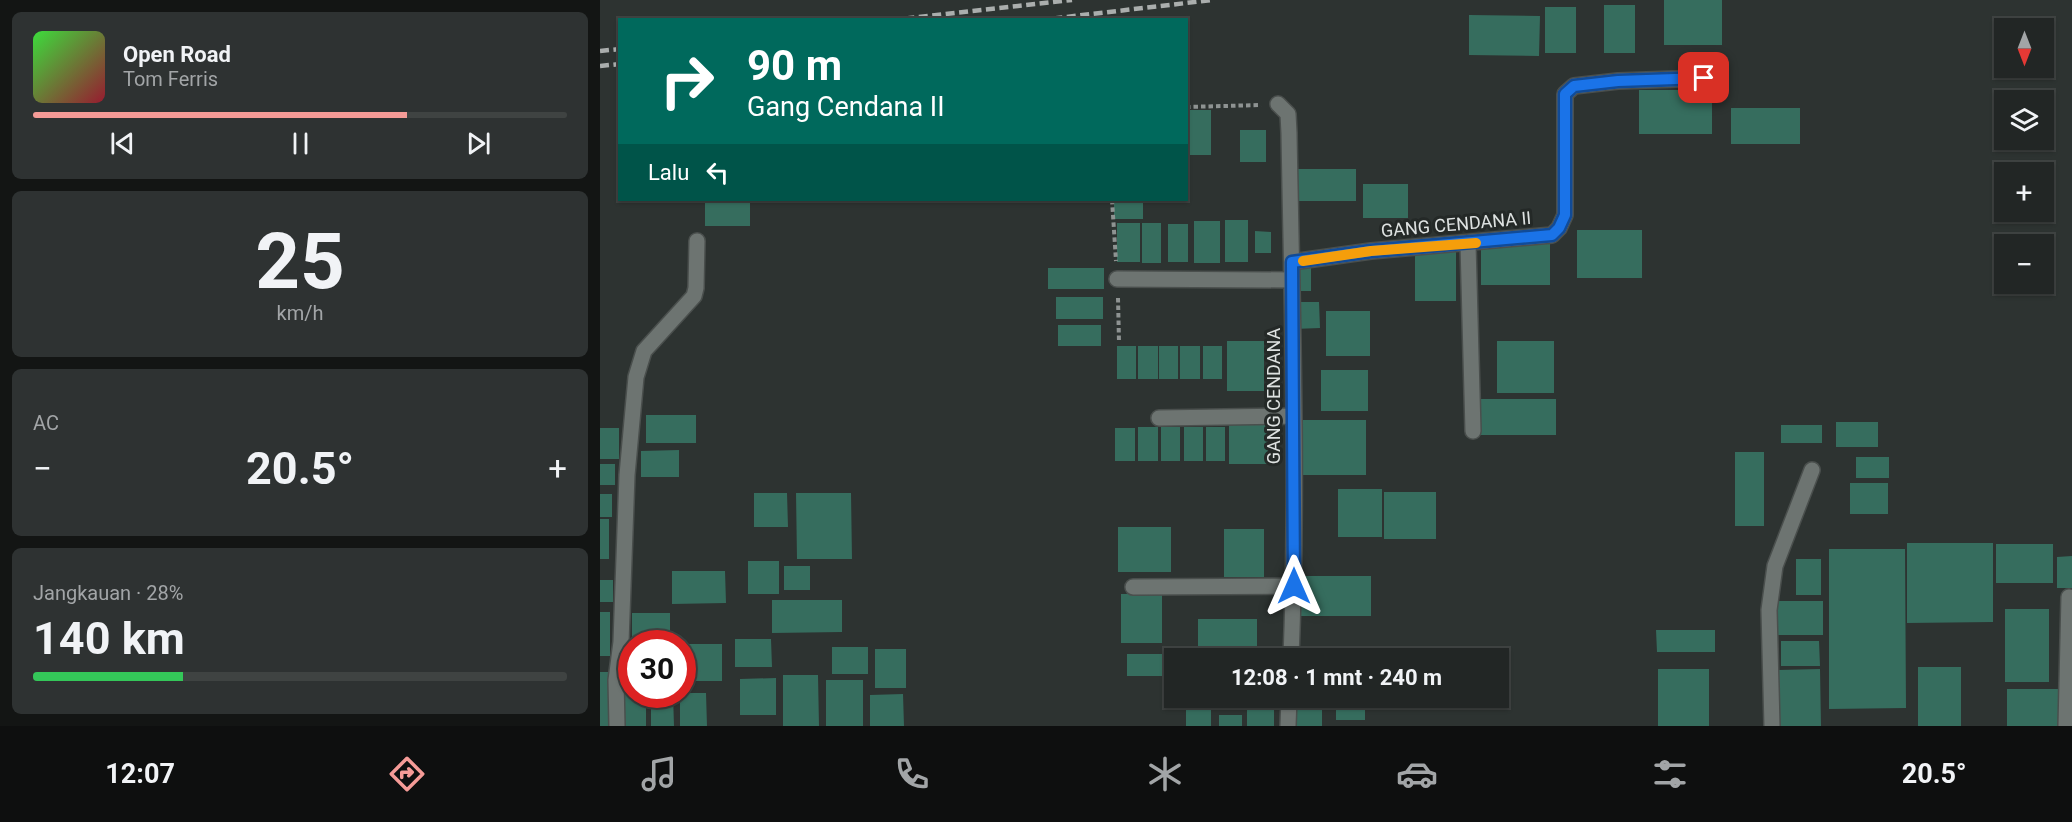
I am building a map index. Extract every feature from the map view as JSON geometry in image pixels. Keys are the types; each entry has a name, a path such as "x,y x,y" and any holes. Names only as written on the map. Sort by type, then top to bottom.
{"street":[{"name":"GANG CENDANA II","path":"1292,262 1371,251 1552,235 1559,228 1565,215 1565,94 1574,86 1618,81 1704,78"},
{"name":"GANG CENDANA","path":"1278,104 1288,114 1289,133 1294,586 1291,648"},
{"path":"617,726 616,680 621,642 627,475 636,377 644,351 694,296 697,241"},
{"path":"1468,244 1473,431"},
{"path":"1117,279 1292,280"},
{"path":"1159,418 1293,416"},
{"path":"1772,726 1769,610 1775,566 1812,470"},
{"path":"1133,587 1294,586"},
{"path":"2066,726 2069,597"},
{"path":"1288,726 1289,708"}],"path":[{"path":"1188,107 1278,104"}],"building":[{"path":"1664,0 1722,0 1722,45 1664,45"},
{"path":"1604,5 1635,5 1635,53 1604,53"},
{"path":"1545,7 1576,7 1576,53 1545,53"},
{"path":"1469,15 1540,16 1539,56 1469,55"},
{"path":"1639,90 1712,90 1712,134 1639,134"},
{"path":"1731,108 1800,108 1800,144 1731,144"},
{"path":"1189,110 1211,110 1211,155 1189,155"},
{"path":"1240,130 1266,130 1266,162 1240,162"},
{"path":"1295,169 1356,169 1356,201 1295,201"},
{"path":"1363,184 1408,184 1408,218 1363,218"},
{"path":"705,201 750,201 750,226 705,226"},
{"path":"1114,201 1143,201 1143,219 1114,219"},
{"path":"1225,220 1248,220 1248,262 1225,262"},
{"path":"1194,221 1220,221 1220,263 1194,263"},
{"path":"1117,223 1140,223 1140,262 1117,262"},
{"path":"1142,223 1161,223 1161,263 1142,263"},
{"path":"1168,224 1188,224 1188,262 1168,262"},
{"path":"1577,230 1642,230 1642,278 1577,278"},
{"path":"1255,231 1271,232 1271,253 1255,253"},
{"path":"1481,244 1550,244 1550,285 1481,285"},
{"path":"1415,252 1456,252 1456,301 1415,301"},
{"path":"1297,266 1311,266 1311,291 1297,291"},
{"path":"1048,268 1104,268 1104,289 1048,289"},
{"path":"1056,297 1103,297 1103,319 1056,319"},
{"path":"1294,302 1319,302 1320,328 1294,329"},
{"path":"1326,311 1370,311 1370,356 1326,356"},
{"path":"1058,325 1101,325 1101,346 1058,346"},
{"path":"1227,341 1264,341 1264,391 1227,391"},
{"path":"1497,341 1554,341 1554,393 1497,393"},
{"path":"1117,346 1136,346 1136,379 1117,379"},
{"path":"1138,346 1158,346 1158,379 1138,379"},
{"path":"1159,346 1178,346 1178,379 1159,379"},
{"path":"1180,346 1200,346 1200,379 1180,379"},
{"path":"1203,346 1222,346 1222,379 1203,379"},
{"path":"1321,370 1368,370 1368,411 1321,411"},
{"path":"1480,399 1556,399 1556,435 1480,435"},
{"path":"646,415 696,415 696,443 646,443"},
{"path":"1299,420 1366,420 1366,475 1299,475"},
{"path":"1229,422 1268,422 1268,464 1229,464"},
{"path":"1836,422 1878,422 1878,447 1836,447"},
{"path":"1781,425 1822,425 1822,443 1781,443"},
{"path":"1138,427 1158,427 1158,461 1138,461"},
{"path":"1161,427 1180,427 1180,461 1161,461"},
{"path":"1184,427 1203,427 1203,461 1184,461"},
{"path":"1206,427 1225,427 1225,461 1206,461"},
{"path":"600,428 619,428 619,459 600,459"},
{"path":"1115,428 1135,428 1135,461 1115,461"},
{"path":"679,450 679,477 641,477 641,451"},
{"path":"1735,452 1764,452 1764,526 1735,526"},
{"path":"1856,457 1889,457 1889,478 1856,478"},
{"path":"600,464 615,464 615,485 600,485"},
{"path":"1850,483 1888,483 1888,514 1850,514"},
{"path":"1338,489 1382,489 1382,537 1338,537"},
{"path":"1384,492 1436,492 1436,539 1384,539"},
{"path":"754,493 787,493 788,527 754,527"},
{"path":"796,493 851,493 852,559 797,559"},
{"path":"600,494 612,494 612,517 600,517"},
{"path":"600,519 609,519 609,559 600,559"},
{"path":"1118,527 1171,527 1171,572 1118,572"},
{"path":"1224,529 1264,529 1264,577 1224,577"},
{"path":"1907,543 1993,543 1993,622 1907,623"},
{"path":"1996,544 2053,544 2053,583 1996,583"},
{"path":"1829,549 1905,549 1906,708 1829,709"},
{"path":"2072,556 2072,588 2057,588 2057,557"},
{"path":"1796,559 1821,559 1821,595 1796,595"},
{"path":"748,561 779,561 779,594 748,594"},
{"path":"784,566 810,566 810,590 784,590"},
{"path":"672,571 725,571 726,603 672,604"},
{"path":"1298,576 1371,576 1371,616 1298,616"},
{"path":"600,580 613,580 613,602 600,602"},
{"path":"1121,594 1162,594 1162,643 1121,643"},
{"path":"772,600 842,600 842,632 772,633"},
{"path":"1775,601 1823,601 1823,635 1775,635"},
{"path":"2005,609 2049,609 2049,682 2005,682"},
{"path":"600,612 610,612 610,656 600,656"},
{"path":"632,613 670,613 670,630 632,630"},
{"path":"1198,619 1257,619 1257,648 1198,648"},
{"path":"1656,630 1715,630 1715,652 1657,652"},
{"path":"735,639 771,639 772,667 735,667"},
{"path":"1781,641 1819,641 1820,666 1781,666"},
{"path":"696,644 722,644 722,681 696,681"},
{"path":"832,647 868,647 868,674 832,674"},
{"path":"875,649 906,649 906,688 875,688"},
{"path":"1127,654 1164,654 1164,676 1127,676"},
{"path":"1918,667 1961,667 1961,726 1918,726"},
{"path":"1658,669 1709,669 1709,726 1658,726"},
{"path":"1820,669 1821,726 1777,726 1777,670"},
{"path":"600,672 610,672 611,726 600,726"},
{"path":"783,675 818,675 819,726 783,726"},
{"path":"776,678 776,715 740,715 740,679"},
{"path":"826,680 863,680 863,726 826,726"},
{"path":"2007,689 2059,689 2059,726 2007,726"},
{"path":"696,693 706,693 707,726 680,726 680,708 696,708"},
{"path":"903,694 904,726 870,726 870,695"},
{"path":"621,708 646,708 646,726 621,726"},
{"path":"651,708 673,708 674,726 651,726"},
{"path":"1186,708 1211,708 1211,726 1186,726"},
{"path":"1215,708 1242,708 1242,710 1215,710"},
{"path":"1247,708 1274,708 1274,726 1247,726"},
{"path":"1296,708 1322,708 1322,726 1296,726"},
{"path":"1336,708 1365,708 1365,720 1336,720"},
{"path":"1219,715 1242,715 1242,726 1219,726"}],"railway":[{"path":"910,18 1072,0"},
{"path":"1057,18 1212,0"},
{"path":"600,51 618,49"},
{"path":"600,66 618,64"}],"slow traffic":[{"path":"1303,261 1371,251 1476,243"}],"route":[{"path":"1294,586 1292,262 1371,251 1552,235 1559,228 1565,215 1565,94 1574,86 1618,81 1704,78"}]}
